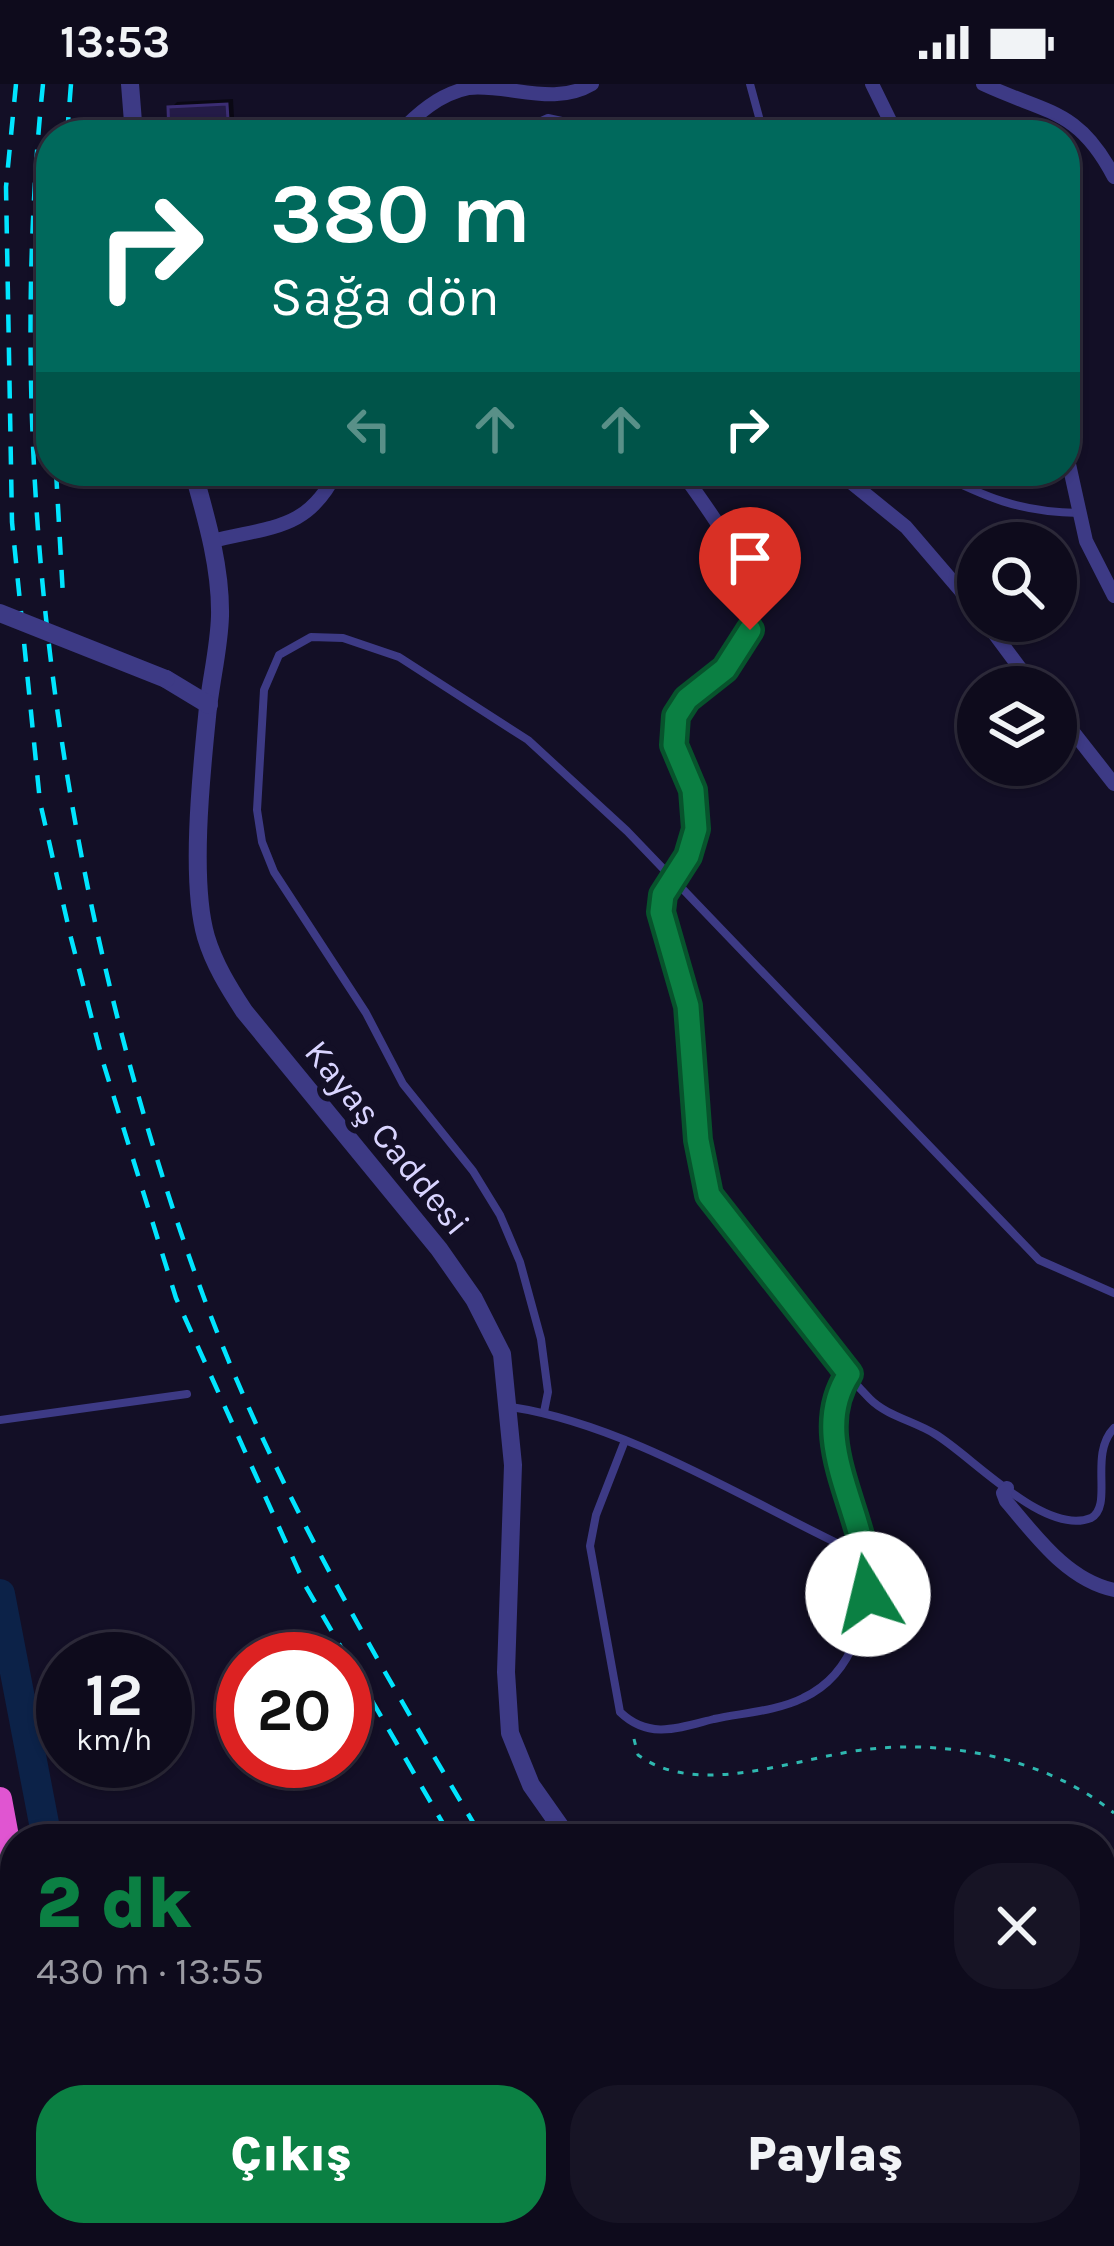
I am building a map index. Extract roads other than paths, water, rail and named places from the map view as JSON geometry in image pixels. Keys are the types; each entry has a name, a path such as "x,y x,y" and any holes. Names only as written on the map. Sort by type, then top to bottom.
{"street":[{"path":"130,84 133,120"},
{"path":"410,120 422,107 470,88 569,95 592,84"},
{"path":"872,84 889,120"},
{"path":"983,84 1063,120"},
{"path":"1080,128 1098,147 1114,177"},
{"name":"Kayaş Caddesi","path":"197,486 212,541 220,611 209,705 200,887 200,910 211,953 267,1042 439,1249 474,1299 502,1354 513,1465 506,1672 510,1733 531,1785 558,1824"},
{"path":"212,541 303,518 330,486"},
{"path":"672,880 693,843 697,816 693,790 674,745 676,716 687,699 725,669 742,646 753,611 736,556 691,486"},
{"path":"855,486 906,527 957,586"},
{"path":"1073,486 1091,553 1114,596"},
{"path":"0,614 166,679 209,705"},
{"path":"1077,737 1114,784"},
{"path":"1007,1488 1003,1493 1006,1501 1071,1571 1096,1586 1114,1590"}],"lane":[{"path":"750,84 759,120"},
{"path":"965,486 1003,504 1039,512 1079,513"},
{"path":"544,1412 548,1392 541,1339 520,1262 500,1214 473,1171 404,1084 366,1012 267,858 257,810 264,690 279,655 301,640 322,635 343,638 399,658 528,740 605,809 1039,1260 1114,1293"},
{"path":"672,880 663,895 661,912 688,1006 704,1183 716,1205 849,1374 878,1406 957,1448 1029,1504 1057,1516 1094,1517 1106,1502 1101,1452 1114,1428"},
{"path":"624,1443 592,1525 590,1546 620,1712 638,1726 668,1731 793,1702 820,1688 846,1660 858,1634 869,1585 833,1436 836,1394 849,1374"},
{"path":"0,1420 187,1394"},
{"path":"510,1406 544,1412 624,1443 841,1545 864,1550"}],"waterway":[{"path":"0,1594 44,1824"}],"railway":[{"path":"16,84 6,187 12,522 40,802 71,938 103,1062 176,1298 305,1585 443,1824"},
{"path":"40,120 43,84"},
{"path":"68,120 71,84"},
{"path":"36,179 31,387 36,483"},
{"path":"36,486 55,694 80,847 112,997 153,1144 200,1287 259,1431 328,1570 474,1824"},
{"path":"57,486 63,596"}]}
